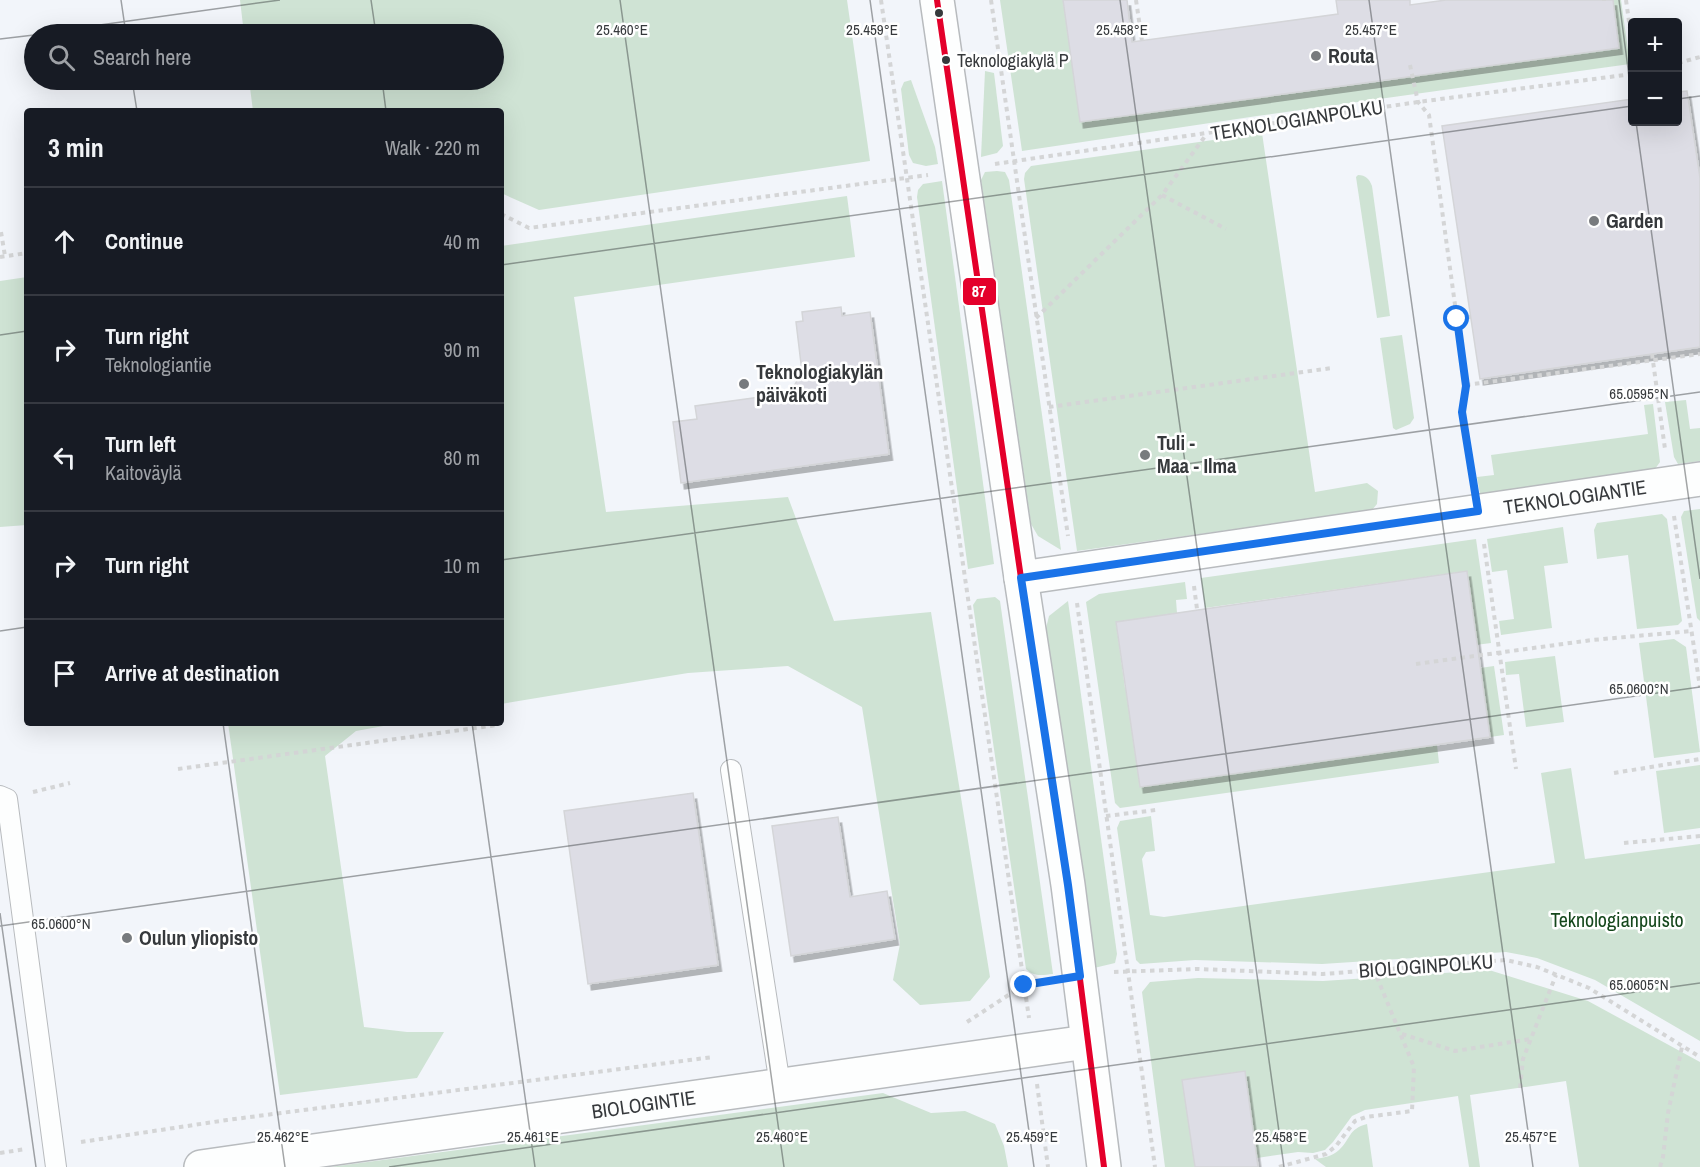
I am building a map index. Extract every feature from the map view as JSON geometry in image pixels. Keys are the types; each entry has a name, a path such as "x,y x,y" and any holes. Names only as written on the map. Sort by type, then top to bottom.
{"street":[{"path":"937,0 1068,885 1104,1167"},
{"name":"TEKNOLOGIANTIE","path":"1021,578 1685,481"},
{"name":"BIOLOGINTIE","path":"201,1167 1087,1042"}],"lane":[{"path":"731,770 780,1085"},
{"path":"3,797 56,1167"}],"path":[{"path":"881,0 1024,985 1048,1167"},
{"path":"1136,0 1142,41"},
{"path":"1626,0 1629,18"},
{"path":"1682,62 1700,57"},
{"path":"1410,65 1418,102 1429,115 1466,386 1462,412 1516,769"},
{"name":"TEKNOLOGIANPOLKU","path":"504,216 529,228 906,179 963,168 1418,102 1628,75"},
{"path":"1036,318 1162,195 1207,134"},
{"path":"1162,195 1226,230"},
{"path":"1,232 3,257 24,254"},
{"path":"1457,319 1471,317"},
{"path":"1652,354 1685,481 1692,631 1700,687"},
{"path":"1466,386 1700,354"},
{"path":"1049,407 1332,368"},
{"path":"1193,576 1197,609"},
{"path":"1416,664 1592,640 1692,631"},
{"path":"1694,642 1700,641"},
{"path":"178,769 490,726"},
{"path":"1614,773 1700,759"},
{"path":"3,797 70,783"},
{"path":"1106,816 1156,810"},
{"path":"1624,843 1700,836"},
{"name":"BIOLOGINPOLKU","path":"1024,985 1127,971 1198,969 1323,974 1506,960 1537,967 1589,988 1700,1057"},
{"path":"1279,1167 1326,1154 1336,1146 1355,1121 1366,1117 1412,1111 1414,1067 1374,970"},
{"path":"1520,1088 1523,1059 1556,975"},
{"path":"963,1024 1024,985"},
{"path":"1401,1034 1455,1052 1531,1039"},
{"path":"1660,1167 1664,1157 1668,1113 1682,1047"},
{"path":"0,1153 239,1118 714,1057"}],"green space":[{"path":"240,0 847,0 870,161 539,210 504,194 504,108 253,108 250,90 504,90 504,24 243,24"},
{"path":"1000,0 1063,0 1080,122 1399,79 1397,67 1619,48 1613,0 1621,0 1628,64 1022,151"},
{"path":"985,71 994,73 1003,146 997,153 981,157"},
{"path":"911,80 935,147 938,164 926,166 913,163 909,155 901,89 904,82"},
{"path":"1262,133 1315,492 1367,483 1378,491 1377,504 1372,510 1077,551 1024,179 1025,173 1031,166"},
{"path":"985,172 1005,172 1009,180 1061,550 1038,536 1031,524 981,180"},
{"path":"1358,175 1367,178 1372,186 1390,316 1377,318 1356,177"},
{"path":"942,181 994,564 968,569 917,197 918,190 923,184"},
{"path":"847,196 855,257 574,297 606,512 788,497 834,621 931,612 990,977 970,1001 920,1005 893,980 900,944 862,707 788,666 688,673 504,704 504,246"},
{"path":"24,277 24,525 0,527 0,281"},
{"path":"1402,335 1414,418 1410,424 1396,430 1393,428 1380,338"},
{"path":"1686,400 1690,429 1700,428 1700,461 1678,464 1674,457 1665,402"},
{"path":"1653,404 1660,462 1655,469 1480,494 1477,477 1494,475 1491,455 1648,434 1644,405"},
{"path":"1700,509 1700,621 1697,618 1681,517 1684,511"},
{"path":"1662,514 1667,519 1682,621 1678,625 1637,629 1628,555 1597,559 1594,530 1597,523"},
{"path":"1563,527 1568,563 1544,566 1552,628 1501,635 1499,621 1514,619 1507,570 1492,572 1487,539"},
{"path":"1476,539 1491,643 1414,653 1413,644 1476,635 1467,571 1205,608 1201,578"},
{"path":"1185,582 1187,599 1176,600 1177,613 1116,622 1125,688 1155,684 1131,726 1140,787 1437,745 1439,763 1120,808 1115,803 1086,602 1099,594"},
{"path":"995,597 1000,601 1053,974 1035,974 1026,969 973,605 977,599"},
{"path":"1068,601 1117,954 1115,963 1094,968 1046,628 1049,616"},
{"path":"1674,639 1686,647 1700,752 1654,758 1639,643"},
{"path":"1555,656 1564,722 1526,727 1519,674 1506,675 1505,662"},
{"path":"1494,666 1504,735 1490,737 1481,676 1418,677"},
{"path":"228,726 384,726 356,731 325,756 364,1027 407,1032 444,1032 417,1078 280,1095"},
{"path":"1700,765 1700,828 1664,833 1656,771"},
{"name":"Teknologianpuisto","path":"1571,768 1585,859 1700,844 1700,1041 1595,980 1537,958 1506,952 1322,964 1195,960 1140,964 1136,960 1117,828 1120,821 1151,816 1155,851 1146,852 1142,859 1150,915 1164,917 1555,863 1541,773"},
{"path":"1489,970 1588,1001 1700,1062 1700,1167 1579,1167 1566,1081 1470,1095 1480,1167 1469,1167 1458,1096 1365,1110 1352,1116 1325,1150 1257,1158 1244,1071 1183,1080 1195,1167 1165,1167 1142,992 1150,982 1198,978 1323,981"},
{"path":"883,1093 931,1113 965,1111 995,1124 1004,1146 1008,1167 330,1167"},
{"path":"1367,1124 1373,1167 1326,1167 1315,1159 1337,1152 1356,1129"}],"building":[{"name":"Routa","path":"1063,0 1127,0 1132,42 1338,14 1336,0 1410,0 1410,5 1446,0 1613,0 1619,48 1080,122"},
{"path":"1687,91 1700,178 1700,347 1480,379 1442,126 1628,100 1628,126 1682,126 1682,92"},
{"path":"841,307 842,316 870,312 889,454 681,483 673,422 697,419 695,406 790,393 802,372 796,322 803,321 802,312"},
{"path":"1467,571 1490,737 1140,787 1116,622"},
{"path":"693,793 718,965 588,984 564,811"},
{"path":"838,817 850,897 887,891 895,939 791,956 772,826"},
{"path":"1245,1071 1258,1167 1195,1167 1182,1080"}],"transit line":[{"name":"87","path":"937,0 1068,885 1104,1167"}],"place":[{"name":"Routa","path":"1316,56"},
{"name":"Teknologiakylä P","path":"946,60"},
{"name":"Garden","path":"1594,221"},
{"name":"Teknologiakylän päiväkoti","path":"744,384"},
{"name":"Tuli - Maa - Ilma","path":"1145,455"},
{"name":"Oulun yliopisto","path":"127,938"}],"route":[{"path":"1024,985 1080,976 1021,578 1478,511 1462,412 1466,386 1457,319"}]}
